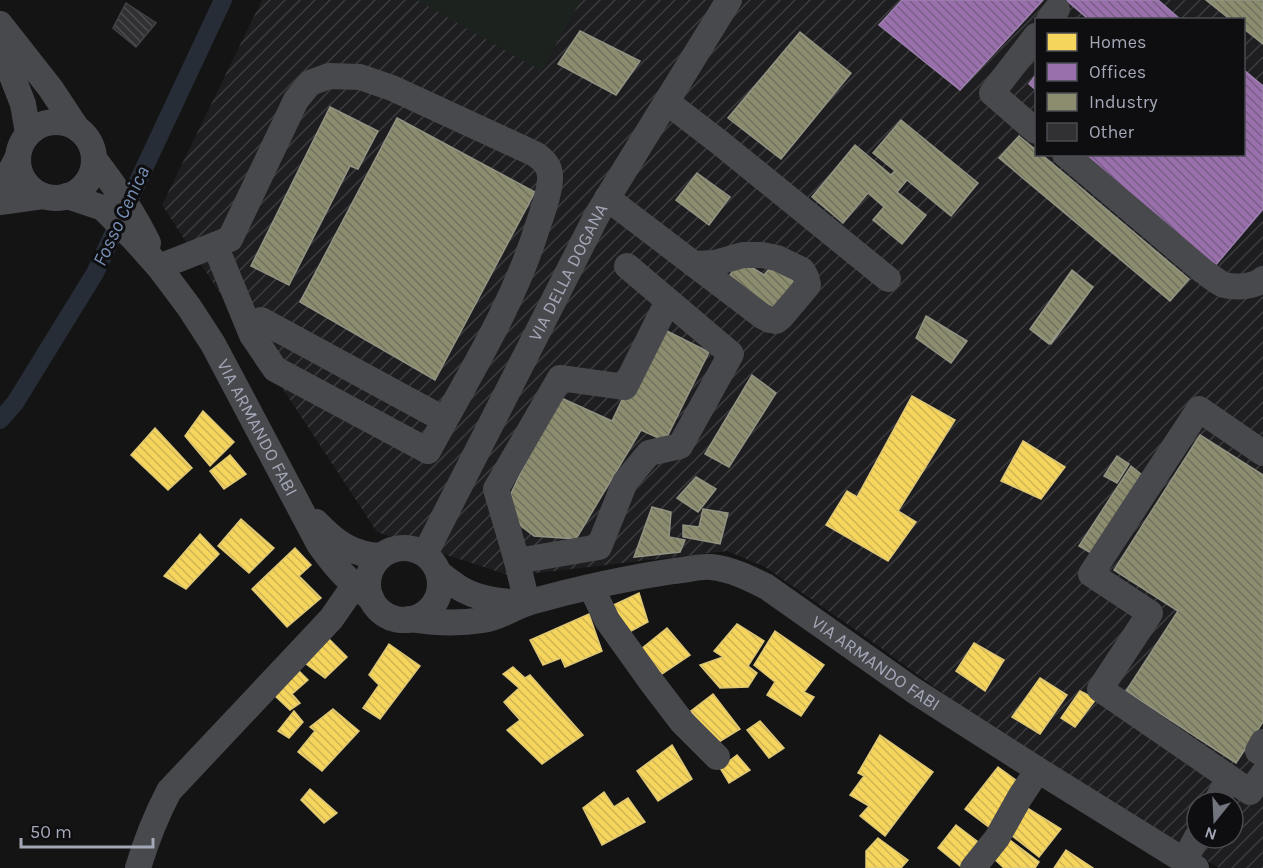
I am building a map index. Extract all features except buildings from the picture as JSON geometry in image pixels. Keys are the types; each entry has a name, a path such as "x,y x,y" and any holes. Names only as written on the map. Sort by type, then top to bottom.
{"street":[{"name":"VIA DELLA DOGANA","path":"432,564 538,328 597,215 729,0"},
{"path":"0,24 51,89 76,127 86,136 92,147 94,159 92,172 87,182 78,191 0,202"},
{"path":"1035,37 992,93 1035,130"},
{"path":"0,45 24,104 28,133"},
{"path":"159,267 230,239 296,100 310,83 329,76 360,77 392,88 535,154 546,162 551,178 533,242 506,308 428,451 275,369 252,335 215,245"},
{"path":"667,102 888,279"},
{"path":"55,196 32,190 24,181 18,169 20,145 28,133 38,125 51,121 64,122 76,127"},
{"path":"1067,156 1194,264 1216,280 1223,284 1240,286 1260,282 1263,279"},
{"path":"0,182 11,170 18,157"},
{"name":"VIA ARMANDO FABI","path":"94,159 115,186 135,229 159,267 213,344 319,544 334,566 362,592"},
{"name":"VIA ARMANDO FABI","path":"55,196 102,208 135,229"},
{"path":"608,198 693,264"},
{"path":"517,561 599,547 626,482 649,453 680,446 731,354 627,266"},
{"path":"527,603 496,489 560,378 625,387 668,301"},
{"path":"261,320 445,420"},
{"path":"1263,453 1199,410 1091,574 1150,613 1100,689 1250,792 1263,774"},
{"path":"297,502 329,536 344,547 368,555 381,556"},
{"path":"138,868 147,838 169,791 331,619 368,587 373,564 381,556 402,547 414,549 459,588 475,595 527,603"},
{"path":"410,620 421,616 438,598 440,586 432,564"},
{"name":"VIA ARMANDO FABI","path":"527,603 655,574 708,567 728,570 748,577 792,604 913,690 1190,865"},
{"path":"591,587 607,620 650,681 682,722 717,757"},
{"path":"362,592 386,615 397,619 450,623 484,620 504,615 527,603"},
{"path":"1263,742 1258,751 1263,754"},
{"path":"974,868 996,838 1038,770"},
{"path":"1222,790 1229,778"},
{"path":"1190,865 1194,850"}],"shaded area":[{"path":"262,0 1263,0 1263,868 1219,868 1190,850 1245,850 1245,790 1185,790 1185,847 995,731 765,567 727,551 511,576 377,532 162,205"},
{"path":"417,0 581,0 541,71"}],"waterway":[{"name":"Fosso Cenica","path":"0,420 15,403 95,273 223,0"}]}
